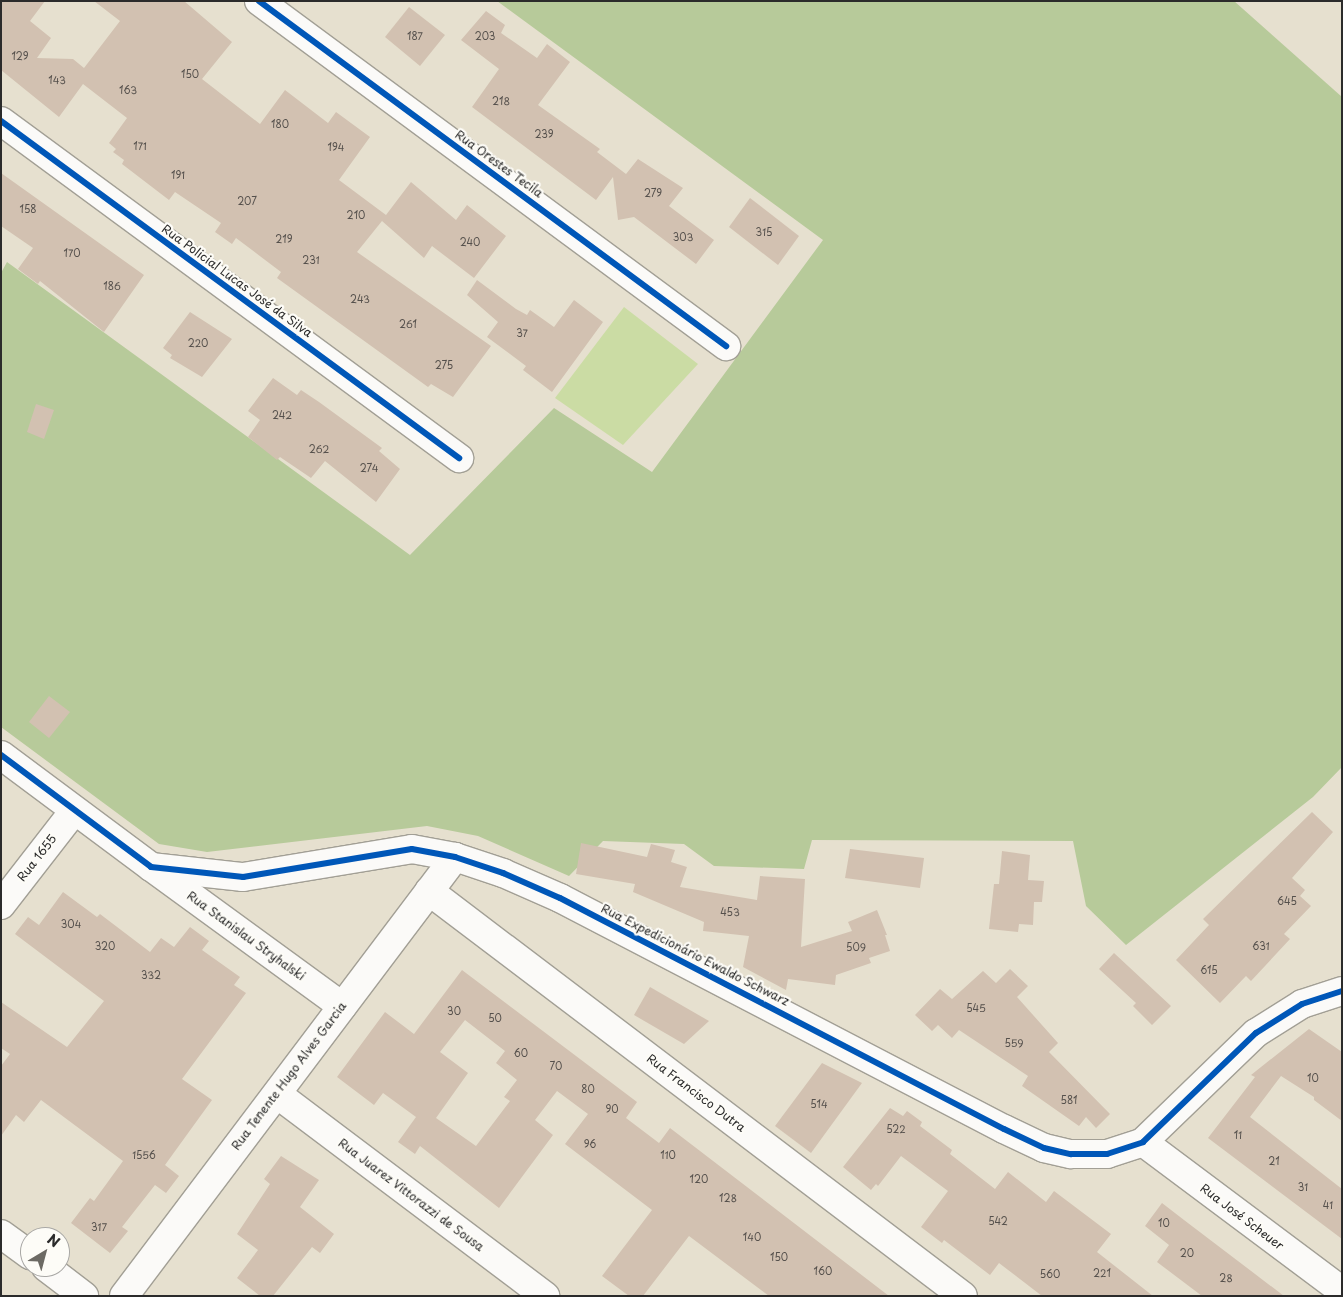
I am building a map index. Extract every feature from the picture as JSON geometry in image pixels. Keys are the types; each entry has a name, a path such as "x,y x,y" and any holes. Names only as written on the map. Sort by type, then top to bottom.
{"street":[{"name":"Rua Orestes Tecila","path":"259,1 726,346"},
{"name":"Rua Policial Lucas José da Silva","path":"1,121 459,458"},
{"path":"1,755 151,867"},
{"name":"Rua 1655","path":"1,905 74,811"},
{"name":"Rua Expedicionário Ewaldo Schwarz","path":"151,867 243,876 382,851 412,848 455,857 503,873 560,898 1044,1148 1071,1154 1107,1154 1142,1142 1256,1033 1302,1004 1341,992"},
{"name":"Rua Tenente Hugo Alves Garcia","path":"124,1296 455,857"},
{"name":"Rua Stanislau Stryhalski","path":"151,867 342,1006"},
{"name":"Rua Francisco Dutra","path":"429,891 963,1296"},
{"name":"Rua Juarez Vittorazzi de Sousa","path":"277,1094 545,1296"},
{"name":"Rua José Scheuer","path":"1142,1142 1342,1291"},
{"path":"1,1234 20,1248"},
{"path":"59,1277 84,1296"}],"green space":[{"path":"497,1 1234,1 1342,97 1342,767 1313,797 1126,945 1086,906 1073,841 812,840 804,869 714,866 684,844 603,841 569,876 478,836 427,826 207,852 159,844 1,727 1,273 7,262 410,555 554,408 652,472 823,240"},
{"path":"624,307 698,364 623,445 555,398"}],"building":[{"path":"1,1 45,1 30,21 51,38 37,58 73,59 84,68 120,21 94,1 184,1 232,42 202,79 260,124 285,90 328,123 336,112 370,137 339,180 386,215 411,182 456,220 467,205 506,236 474,278 432,246 424,258 382,221 386,216 357,252 491,346 453,397 431,384 428,387 277,278 281,272 236,238 232,244 215,232 221,223 175,192 169,200 122,164 124,160 113,152 116,149 109,143 127,118 83,84 59,117 1,70"},
{"path":"409,7 445,35 420,66 385,37"},
{"path":"486,11 505,25 501,33 537,58 547,44 570,62 538,105 600,149 597,152 626,174 638,159 683,188 669,206 714,240 696,264 634,217 618,220 613,177 596,200 472,107 499,69 461,40"},
{"path":"1,173 144,275 104,332 40,281 38,284 18,269 33,248 1,226"},
{"path":"750,198 799,236 778,265 729,227"},
{"path":"477,280 516,309 527,315 530,310 554,327 574,300 603,322 552,392 523,370 526,366 487,337 498,322 467,295"},
{"path":"190,312 232,339 202,377 170,358 172,355 163,348"},
{"path":"273,378 297,395 301,390 319,402 382,448 379,451 400,469 376,502 325,461 311,478 280,457 277,460 248,437 260,420 248,411"},
{"path":"36,404 54,410 44,439 27,432"},
{"path":"49,696 70,712 49,738 29,722"},
{"path":"1312,812 1333,832 1292,878 1305,890 1300,896 1311,906 1284,934 1290,939 1251,981 1246,976 1220,1003 1176,960 1209,925 1203,919"},
{"path":"581,843 647,857 651,844 675,850 671,862 687,867 680,887 757,900 760,876 805,879 801,947 852,931 848,922 877,910 887,935 885,935 890,951 869,958 871,963 836,975 835,985 788,979 786,990 743,967 749,936 703,931 704,922 633,892 635,884 576,874"},
{"path":"850,849 924,858 920,888 845,878"},
{"path":"1002,851 1030,855 1028,880 1044,881 1042,902 1034,902 1033,925 1019,924 1018,932 989,929 994,884 999,884"},
{"path":"63,892 97,917 100,914 150,952 161,938 174,947 190,927 209,941 202,950 240,977 234,985 246,993 182,1079 212,1100 165,1165 179,1176 166,1193 155,1185 122,1227 128,1231 110,1253 71,1223 90,1198 94,1201 123,1161 41,1100 24,1122 16,1115 1,1136 1,1066 10,1054 1,1048 1,1002 67,1047 104,1001 15,934 28,917 39,925"},
{"path":"1114,953 1171,1006 1152,1025 1133,1006 1136,1003 1099,969"},
{"path":"1010,969 1028,986 1017,997 1058,1043 1049,1052 1110,1114 1096,1128 1086,1117 1079,1126 1022,1086 1028,1076 959,1030 952,1038 938,1025 932,1031 915,1015 940,989 952,999 983,971 996,983"},
{"path":"462,970 637,1102 626,1118 659,1143 670,1128 889,1296 769,1296 689,1236 643,1296 629,1296 602,1276 652,1210 565,1144 588,1114 557,1091 535,1120 553,1135 499,1208 420,1146 415,1154 398,1142 416,1117 383,1093 374,1105 337,1077 385,1012 414,1034","holes":["465,1020 505,1051 496,1063 517,1080 504,1097 510,1101 476,1146 436,1118 468,1073 440,1052"]},
{"path":"650,987 709,1021 684,1044 634,1015"},
{"path":"1309,1029 1342,1052 1342,1121 1314,1100 1314,1097 1281,1076 1250,1117 1342,1189 1342,1239 1208,1138 1255,1077 1251,1075"},
{"path":"822,1063 862,1083 811,1153 775,1126"},
{"path":"890,1108 903,1116 907,1111 922,1122 920,1126 952,1150 950,1154 995,1189 1008,1172 1046,1202 1054,1191 1111,1234 1097,1252 1153,1296 1042,1296 999,1263 990,1275 944,1240 942,1243 921,1227 948,1191 901,1156 878,1186 876,1184 871,1190 843,1167"},
{"path":"281,1156 319,1180 300,1207 334,1234 320,1253 312,1247 273,1296 260,1296 237,1278 258,1250 237,1234 270,1184 264,1179"},
{"path":"1162,1203 1284,1296 1202,1296 1157,1262 1169,1245 1145,1226"}],"cycle path":[{"path":"259,1 726,346"},
{"path":"1,121 459,458"},
{"path":"1,755 151,867 243,877 412,849 455,857 503,873 560,898 1004,1129 1044,1148 1071,1154 1107,1154 1143,1142 1256,1033 1302,1004 1342,991"}]}
